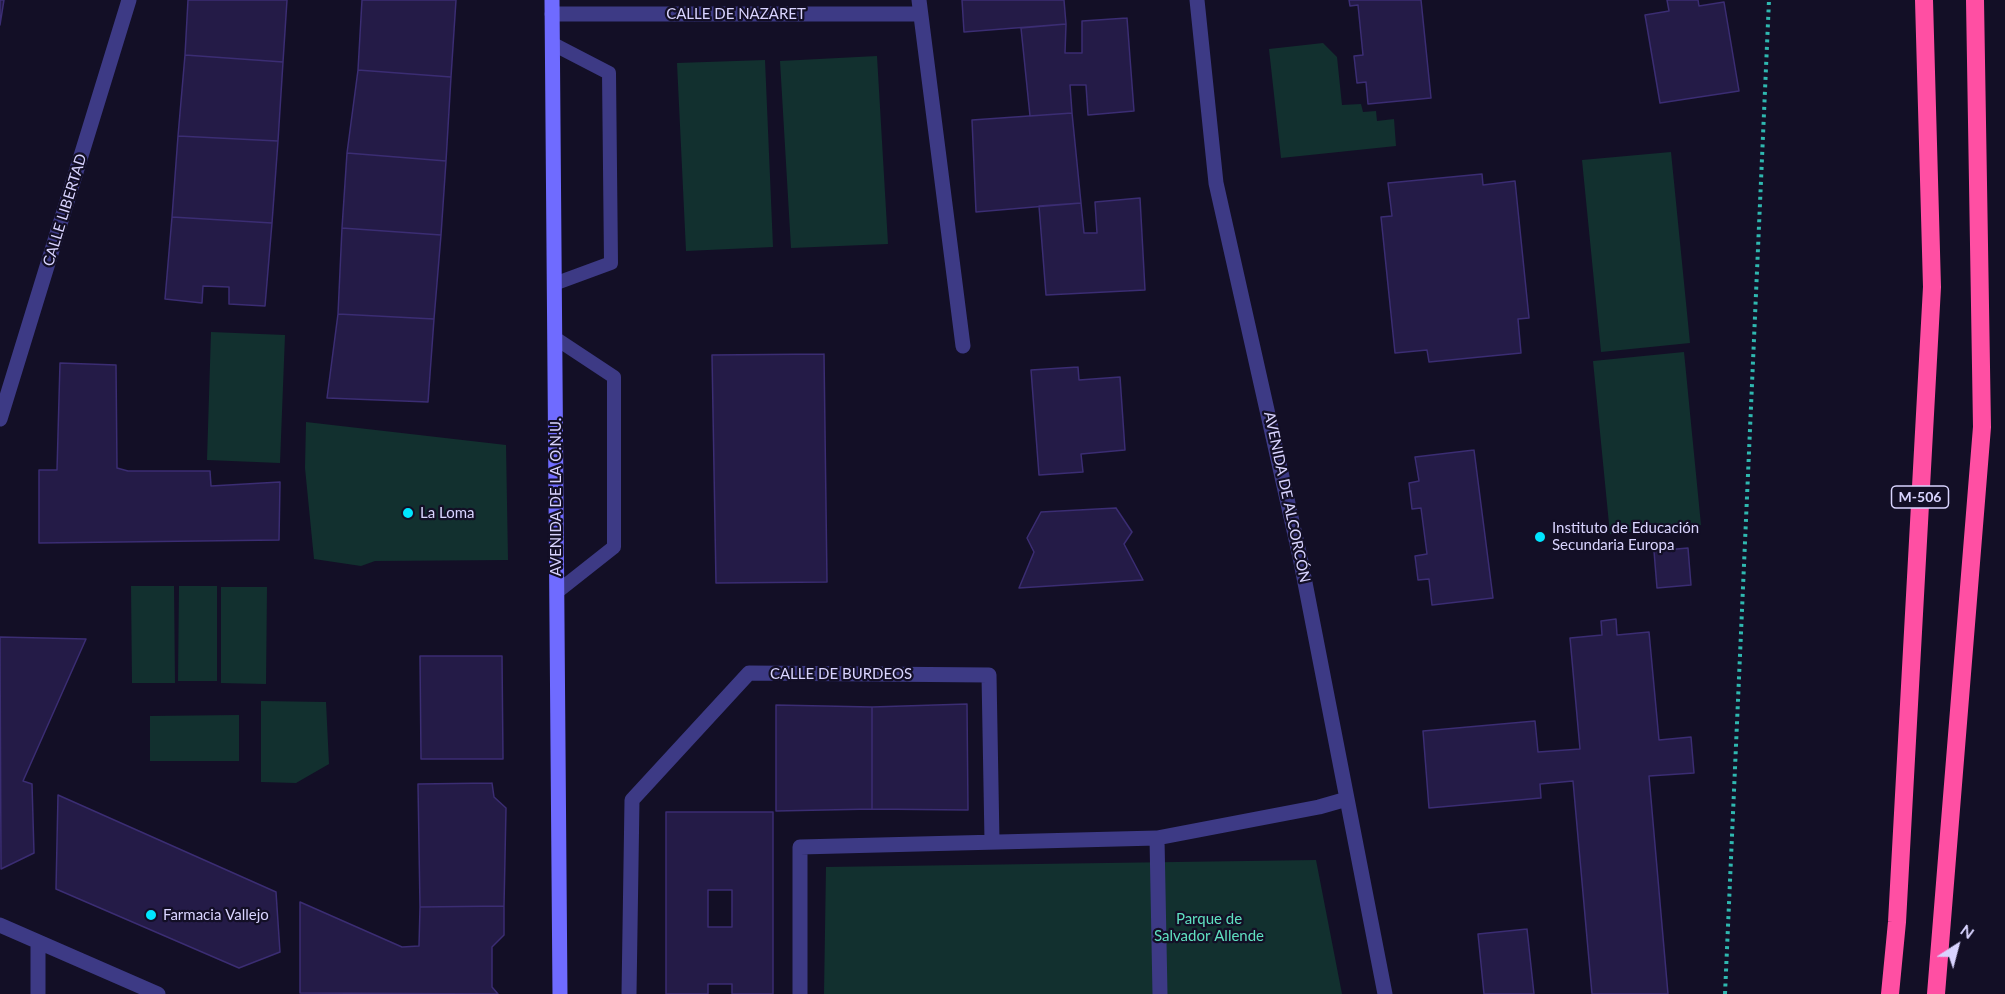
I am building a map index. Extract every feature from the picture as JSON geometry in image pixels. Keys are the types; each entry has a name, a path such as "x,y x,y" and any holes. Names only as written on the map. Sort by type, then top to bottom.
{"highway":[{"name":"M-506","path":"1890,994 1898,910 1932,287 1924,0"},
{"path":"1936,994 1982,427 1975,0"}],"street":[{"name":"CALLE LIBERTAD","path":"0,419 129,0"},
{"name":"AVENIDA DE ALCORCÓN","path":"1197,0 1216,183 1240,299 1274,435 1385,994"},
{"name":"CALLE DE NAZARET","path":"552,7 919,7 963,345"},
{"name":"AVENIDA DE LA O.N.U.","path":"552,7 560,994"},
{"name":"CALLE DE BURDEOS","path":"630,994 632,800 749,673 989,675 992,841"},
{"path":"800,994 800,847 1157,838 1319,807 1347,799"},
{"path":"1157,838 1160,994"},
{"path":"0,925 158,994"},
{"path":"38,943 38,994"}],"lane":[{"path":"553,44 609,73 612,263 554,284"},
{"path":"555,338 614,377 614,547 557,592"}],"path":[{"path":"1725,994 1769,0"}],"green space":[{"path":"1323,43 1337,57 1342,105 1361,104 1363,112 1376,111 1377,121 1394,119 1396,146 1281,158 1269,49"},
{"path":"877,56 888,244 791,248 780,61"},
{"path":"765,60 773,247 686,251 677,63"},
{"path":"1671,152 1690,343 1601,352 1582,160"},
{"path":"211,332 285,335 280,463 207,460"},
{"path":"1684,352 1701,525 1610,534 1593,361"},
{"name":"La Loma","path":"306,422 506,445 508,560 375,561 361,566 314,559 305,468"},
{"path":"131,586 174,586 175,683 132,683"},
{"path":"179,586 217,586 217,681 178,681"},
{"path":"221,587 267,587 266,684 221,683"},
{"path":"261,701 326,702 329,764 296,783 261,782"},
{"path":"239,715 239,761 150,761 150,716"},
{"name":"Parque de Salvador Allende","path":"1316,860 1342,994 824,994 826,867"}],"building":[{"path":"0,0 4,0 0,25"},
{"path":"188,0 287,0 283,62 185,55"},
{"path":"362,0 456,0 451,77 358,70"},
{"path":"962,0 1064,0 1066,24 964,32"},
{"path":"1349,0 1421,0 1431,98 1368,104 1366,82 1357,83 1354,56 1363,55 1358,5 1350,6"},
{"path":"1667,0 1698,0 1699,6 1724,2 1739,91 1660,103 1645,15 1669,11"},
{"path":"1127,18 1134,111 1088,115 1086,85 1070,85 1072,113 1030,116 1021,28 1066,24 1065,53 1082,53 1082,21"},
{"path":"185,55 283,62 278,141 178,136"},
{"path":"358,70 451,77 446,161 347,153"},
{"path":"1072,113 1081,203 976,212 972,120"},
{"path":"178,136 278,141 272,223 172,217"},
{"path":"347,153 446,161 441,235 342,228"},
{"path":"1482,174 1483,185 1515,181 1529,318 1518,319 1521,353 1429,362 1427,350 1395,353 1381,217 1392,216 1388,183"},
{"path":"1140,198 1145,290 1046,295 1039,206 1081,203 1084,233 1097,233 1095,202"},
{"path":"172,217 272,223 265,306 229,304 229,287 203,286 202,303 165,299"},
{"path":"342,228 441,235 434,319 338,314"},
{"path":"338,314 434,319 428,402 327,398"},
{"path":"824,354 827,582 716,583 712,355"},
{"path":"60,363 116,365 117,468 128,471 210,471 211,486 280,482 279,540 39,543 39,470 57,470"},
{"path":"1078,367 1079,380 1120,377 1125,450 1081,454 1083,472 1039,475 1031,370"},
{"path":"1474,450 1493,598 1432,605 1429,579 1418,580 1415,556 1427,554 1421,508 1412,509 1409,483 1419,481 1415,457"},
{"path":"1116,508 1132,532 1124,544 1143,580 1019,588 1034,552 1027,538 1041,512"},
{"path":"1688,548 1691,585 1657,588 1654,551"},
{"path":"1616,619 1617,635 1649,632 1659,740 1691,737 1694,773 1649,776 1668,994 1592,994 1573,781 1540,784 1541,798 1429,808 1423,731 1535,721 1538,752 1580,749 1570,638 1602,635 1601,621"},
{"path":"0,637 86,639 23,781 32,784 34,853 1,869"},
{"path":"420,656 502,656 503,759 421,759"},
{"path":"967,704 968,810 872,809 872,707"},
{"path":"776,705 872,707 872,809 776,811"},
{"path":"492,783 494,797 506,808 504,906 420,907 418,784"},
{"path":"58,795 276,892 280,952 239,968 56,889"},
{"path":"666,812 773,812 773,994 732,994 732,984 708,984 708,994 666,994","holes":["708,890 732,890 732,927 708,927"]},
{"path":"300,902 402,947 419,946 420,907 504,906 504,935 492,947 492,987 498,994 300,993"},
{"path":"1527,929 1534,994 1484,994 1478,934"}],"place":[{"name":"La Loma","path":"408,513"},
{"name":"Instituto de Educación Secundaria Europa","path":"1540,537"},
{"name":"Farmacia Vallejo","path":"151,915"}]}
